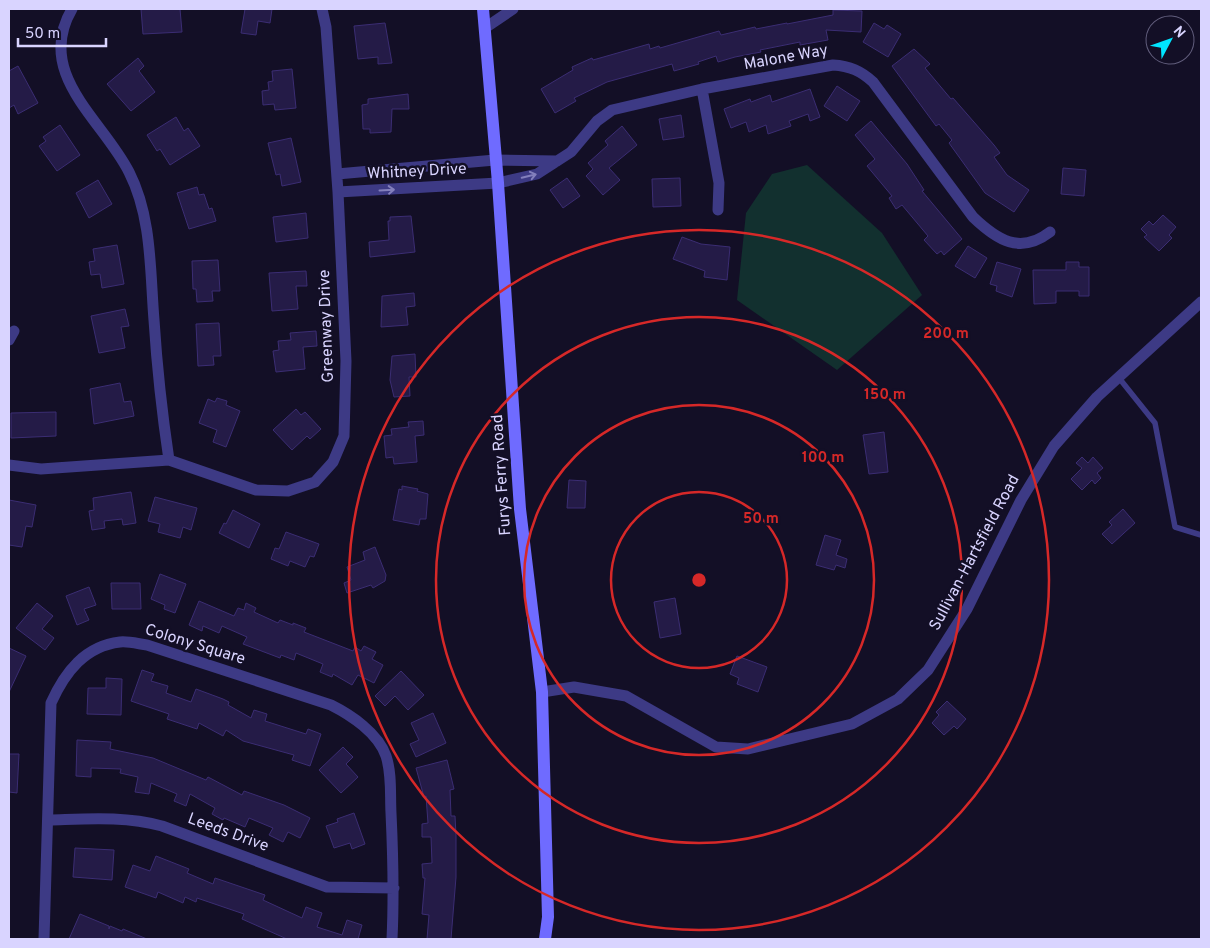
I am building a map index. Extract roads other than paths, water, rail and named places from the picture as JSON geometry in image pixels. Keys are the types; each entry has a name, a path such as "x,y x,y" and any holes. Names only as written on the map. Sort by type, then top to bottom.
{"main road":[{"name":"Furys Ferry Road","path":"483,9 498,183 520,509 542,692 548,917 545,939"}],"street":[{"path":"72,9 60,37 62,61 67,81 129,172 146,216 159,393 169,460"},
{"name":"Greenway Drive","path":"9,465 40,469 169,460 256,490 288,491 315,482 333,462 344,436 346,361 337,174 326,27 322,9"},
{"path":"484,28 513,9"},
{"name":"Malone Way","path":"498,183 537,174 571,152 597,121 612,110 702,89 833,65 852,68 873,82 973,217 983,227 996,236 1018,244 1037,242 1050,232"},
{"path":"702,89 719,183 718,210"},
{"path":"495,160 556,161"},
{"name":"Whitney Drive","path":"337,174 495,160"},
{"name":"Whitney Drive","path":"338,192 498,183"},
{"name":"Sullivan-Hartsfield Road","path":"542,692 574,687 626,696 716,747 748,749 852,724 898,699 928,670 967,609 1021,500 1054,446 1098,397 1201,302"},
{"name":"Colony Square","path":"44,939 51,703 62,680 76,663 96,647 122,641 147,645 331,704 354,716 371,734 386,755 390,779 394,888 392,939"},
{"name":"Leeds Drive","path":"49,820 118,818 140,821 326,886 394,888"}],"lane":[{"path":"1119,378 1155,423 1175,527 1201,535"}]}
